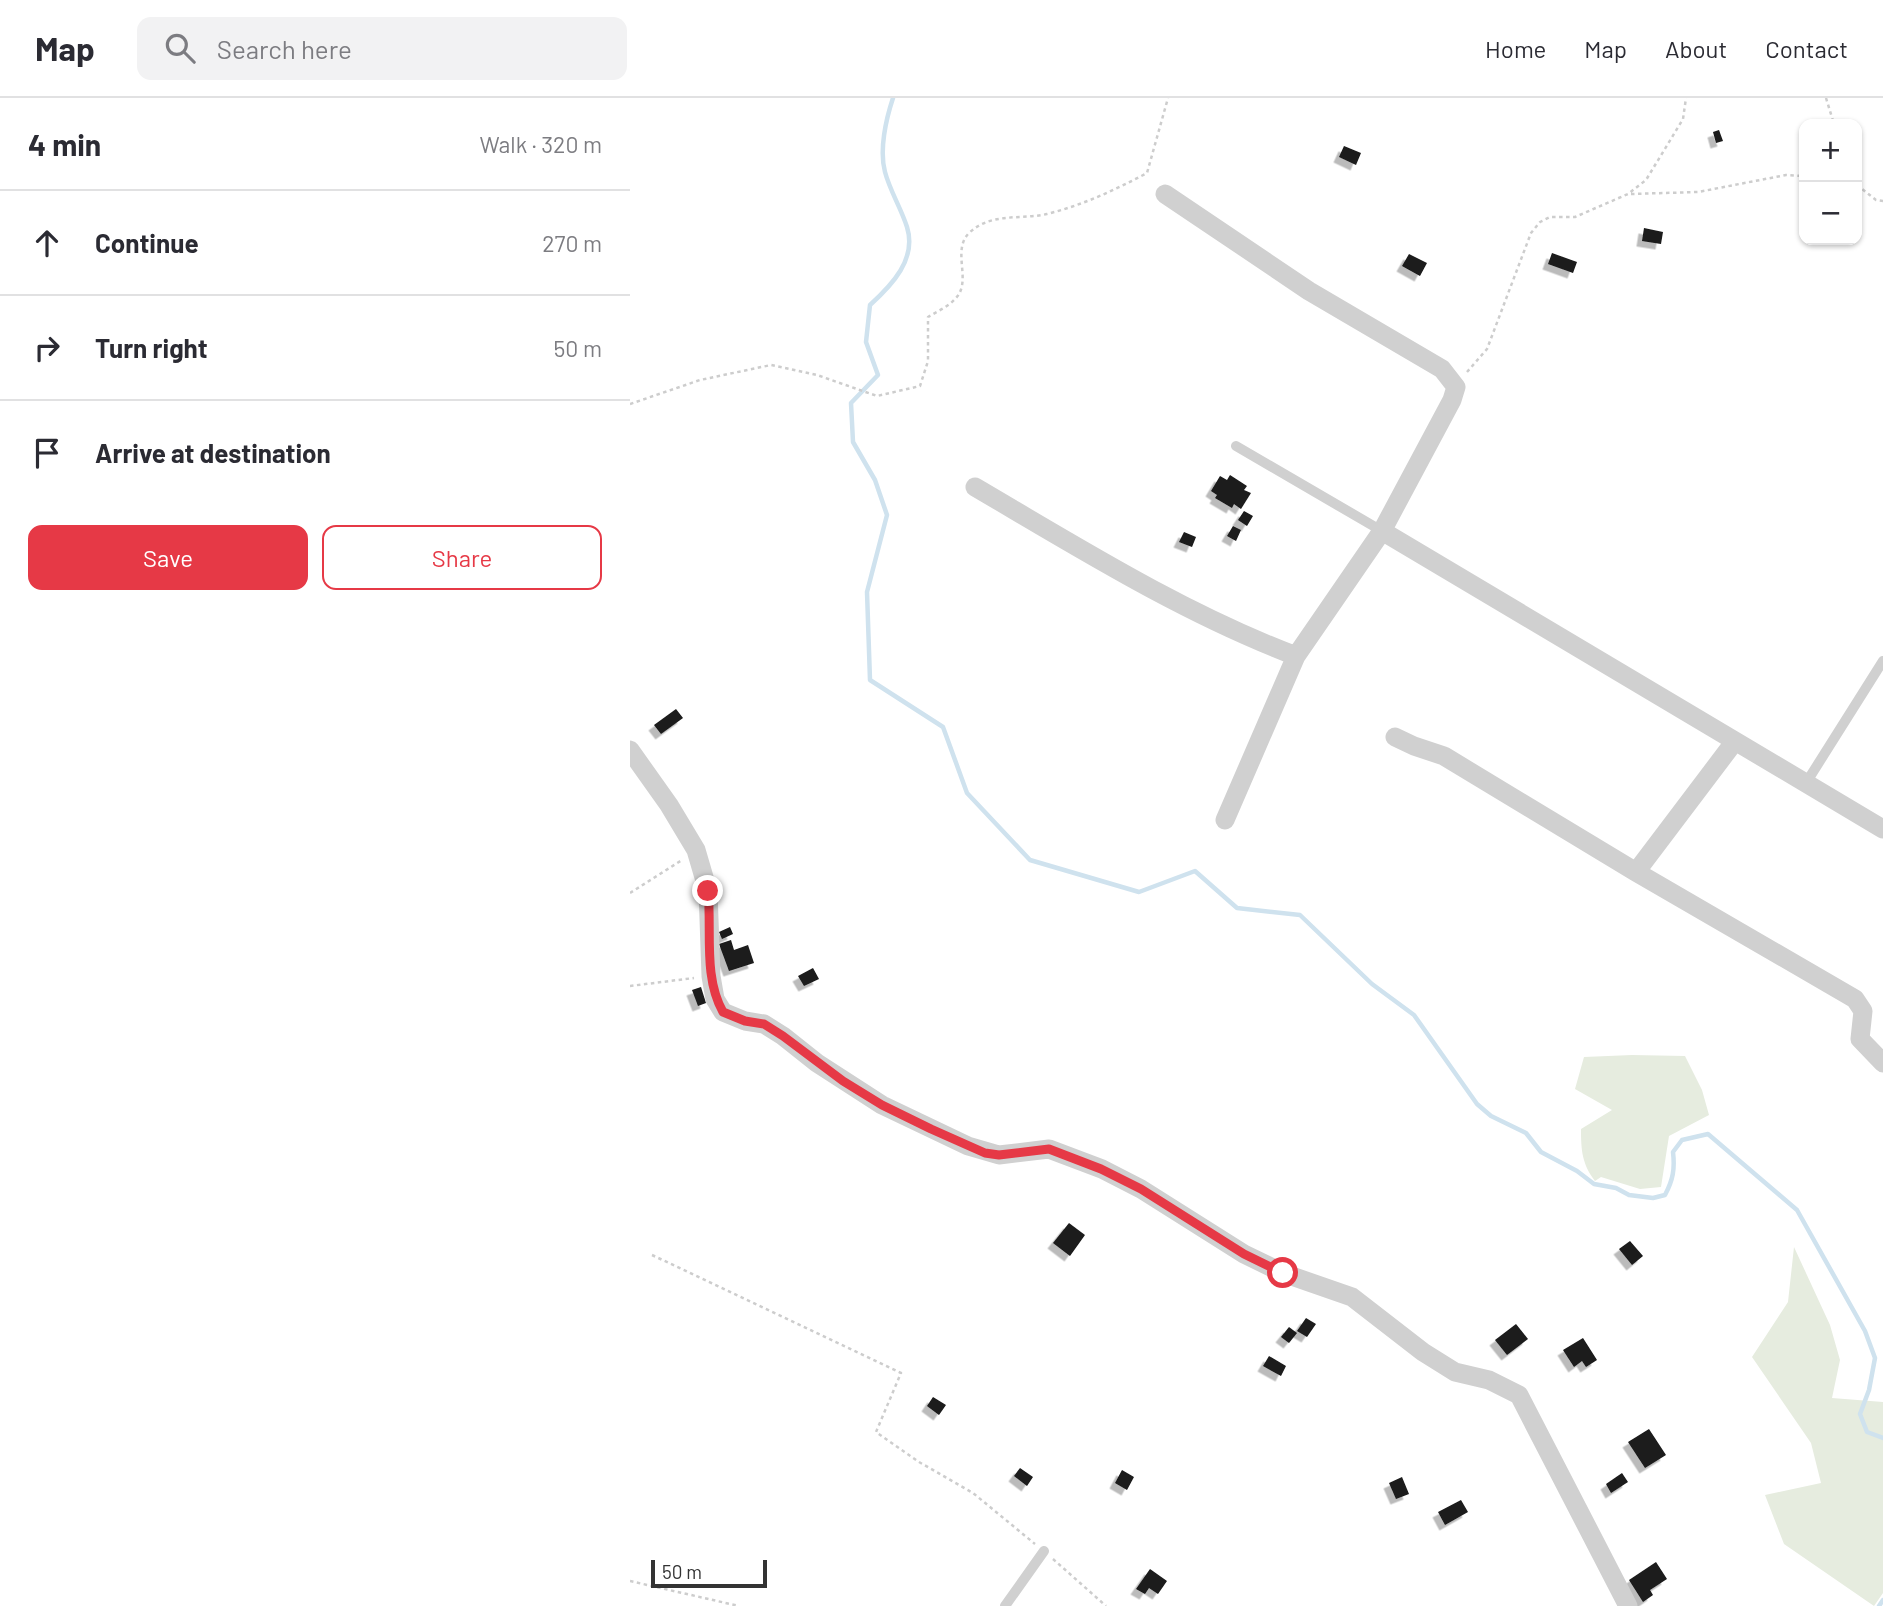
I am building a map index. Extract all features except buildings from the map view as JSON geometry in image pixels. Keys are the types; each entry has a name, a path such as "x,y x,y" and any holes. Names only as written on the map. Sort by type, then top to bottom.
{"street":[{"path":"1165,194 1309,291 1442,369 1455,387 1452,400 1382,531 1296,656 1225,820"},
{"path":"975,487 1137,582 1255,640 1296,656"},
{"path":"1382,531 1883,829"},
{"path":"1395,737 1444,756 1636,872 1855,999 1863,1012 1860,1039 1883,1063"},
{"path":"1636,872 1735,741"},
{"path":"630,750 669,805 696,850 708,891 711,976 715,999 723,1012 745,1021 764,1024 817,1063 882,1105 985,1153 999,1155 1049,1149 1101,1169 1172,1208 1244,1254 1283,1273 1352,1297 1423,1352 1455,1371 1489,1380 1519,1395 1628,1606"}],"lane":[{"path":"1236,446 1382,531"},
{"path":"1806,783 1883,661"},
{"path":"1005,1606 1044,1551"}],"path":[{"path":"630,404 700,380 771,365 817,375 877,396 920,386 928,361 928,317 957,298 963,282 961,253 968,234 992,219 1045,214 1107,194 1147,173 1168,98"},
{"path":"1455,387 1487,349 1531,233 1540,222 1550,217 1575,218 1628,194 1646,180 1683,119 1686,98"},
{"path":"1826,98 1832,119"},
{"path":"1628,194 1698,192 1786,175 1799,176"},
{"path":"1862,189 1876,200 1883,201"},
{"path":"630,893 696,850"},
{"path":"630,986 711,976"},
{"path":"652,1255 901,1373 876,1432 919,1462 973,1493 1106,1606"},
{"path":"630,1581 739,1606"}],"shaded area":[{"path":"1685,1056 1702,1090 1709,1115 1669,1136 1661,1187 1640,1189 1601,1177 1595,1181 1583,1156 1581,1129 1612,1110 1575,1089 1584,1057"},
{"path":"1794,1247 1830,1325 1840,1360 1832,1398 1883,1402 1883,1593 1874,1606 1784,1544 1765,1495 1821,1483 1811,1443 1752,1357 1788,1302"}],"waterway":[{"path":"893,98 884,135 883,163 907,227 909,250 894,280 870,305 866,342 878,375 851,403 853,442 875,480 887,515 867,592 870,680 943,727 967,793 1030,860 1139,892 1195,871 1237,908 1300,915 1372,984 1414,1015 1477,1104 1491,1116 1526,1133 1541,1152 1577,1171 1594,1184 1616,1188 1629,1195 1653,1198 1665,1195 1673,1174 1673,1152 1682,1140 1708,1134 1797,1210 1865,1331 1875,1358 1869,1390 1860,1414 1867,1432 1883,1438"},
{"path":"1879,1606 1883,1600"}],"route":[{"path":"708,891 711,976 715,999 723,1012 745,1021 764,1024 843,1081 882,1105 931,1129 985,1153 999,1155 1049,1149 1101,1169 1141,1189 1244,1254 1283,1273"}]}
